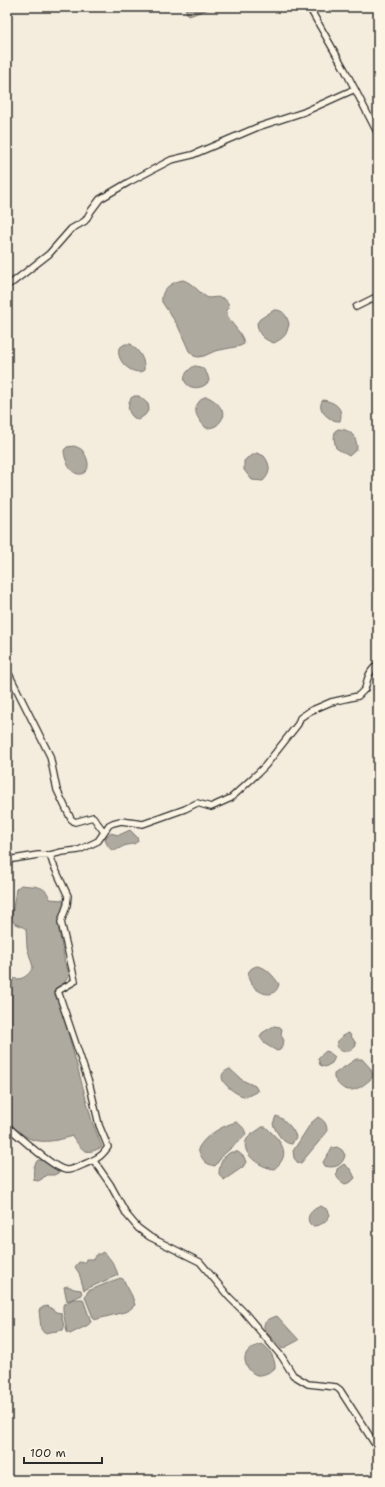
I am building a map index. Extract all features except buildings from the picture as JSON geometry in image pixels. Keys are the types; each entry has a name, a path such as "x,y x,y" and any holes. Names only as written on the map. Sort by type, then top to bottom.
{"street":[{"path":"309,7 355,89 378,134"},
{"path":"7,285 50,254 71,229 85,221 100,200 128,182 170,160 192,155 258,127 304,112 355,89"},
{"path":"356,307 378,296"},
{"path":"7,860 38,855 50,856 85,848 98,841 109,825 119,821 143,824 185,809 197,803 211,807 231,798 265,766 298,724 300,718 321,706 358,696 365,688 366,680 371,670 378,664"},
{"path":"7,670 50,756 57,790 71,819 75,822 93,817 104,832"},
{"path":"7,1126 47,1160 65,1170 75,1169 94,1161 102,1155 108,1147 99,1125 90,1086 58,991 75,981 61,922 67,905 68,896 50,856"},
{"path":"94,1161 110,1184 127,1215 138,1228 150,1237 200,1262 282,1357 293,1375 308,1384 336,1387 340,1390 378,1449"}],"shaded area":[{"path":"185,7 214,7 189,16"},
{"path":"183,280 190,283 208,298 222,298 227,301 229,308 226,310 227,315 241,335 244,344 198,357 194,356 189,351 178,326 162,302 163,293 165,290 171,284"},
{"path":"274,310 282,312 287,318 289,324 284,336 274,343 267,340 260,334 257,323 260,319"},
{"path":"125,344 131,344 141,356 144,362 144,370 141,372 136,372 128,368 121,361 119,357 119,348"},
{"path":"194,366 202,368 208,375 209,381 202,387 197,388 189,386 186,383 185,375"},
{"path":"134,396 139,396 148,404 149,409 145,415 138,420 132,416 128,407 129,401"},
{"path":"204,397 208,397 216,402 220,406 224,415 221,421 215,426 206,428 197,416 196,412 197,405"},
{"path":"323,400 338,406 341,413 340,421 336,421 328,417 322,411 321,404"},
{"path":"338,429 343,429 350,432 356,441 357,449 349,456 336,448 334,439 335,431"},
{"path":"74,446 82,450 87,460 87,469 81,474 71,470 65,456 64,450 67,447"},
{"path":"257,453 264,456 269,466 268,475 263,481 252,480 244,470 244,461"},
{"path":"130,830 137,837 138,841 134,844 115,850 110,849 105,840 110,833 119,835"},
{"path":"21,885 39,887 48,894 50,899 62,900 64,902 64,907 59,917 58,925 65,963 70,975 63,984 55,990 54,993 61,1007 92,1121 102,1147 96,1150 85,1150 72,1136 46,1141 31,1139 7,1122 7,978 10,977 17,979 25,977 33,967 27,947 26,929 11,920 16,889"},
{"path":"257,966 267,970 279,984 275,992 269,994 262,992 255,988 250,982 248,976 250,970"},
{"path":"274,1026 282,1029 281,1034 284,1041 280,1050 277,1051 265,1044 260,1037 262,1033"},
{"path":"349,1033 356,1046 346,1052 338,1049 336,1046 338,1041 342,1036"},
{"path":"326,1051 335,1057 332,1063 325,1067 320,1065 318,1058"},
{"path":"356,1059 362,1059 371,1069 373,1077 358,1088 348,1090 339,1084 334,1078 334,1074"},
{"path":"230,1069 242,1080 255,1086 258,1091 246,1097 236,1093 226,1085 222,1076 224,1072"},
{"path":"276,1116 285,1121 293,1131 296,1137 292,1144 283,1140 276,1130 273,1124"},
{"path":"318,1117 325,1123 327,1132 301,1163 298,1163 294,1158 293,1151 311,1123"},
{"path":"236,1122 245,1130 246,1135 223,1155 215,1166 206,1162 202,1158 198,1149 204,1140 214,1132"},
{"path":"262,1127 266,1127 276,1137 284,1152 283,1158 274,1169 264,1166 254,1160 249,1156 245,1146 247,1139"},
{"path":"337,1147 342,1150 345,1155 344,1158 338,1165 332,1167 325,1166 323,1162 332,1148"},
{"path":"231,1152 238,1152 244,1157 246,1162 243,1167 224,1180 219,1174 220,1167 223,1159"},
{"path":"38,1160 43,1160 60,1172 54,1175 46,1175 38,1181 34,1180 35,1164"},
{"path":"344,1164 351,1170 355,1178 351,1182 345,1184 339,1180 336,1174 337,1169"},
{"path":"321,1206 328,1210 330,1215 323,1223 312,1226 308,1220 310,1214"},
{"path":"102,1252 112,1262 118,1275 84,1290 79,1273 75,1267 79,1262 85,1263 86,1259 93,1259 97,1254 101,1254"},
{"path":"120,1278 123,1279 135,1305 128,1311 94,1320 85,1297 88,1291"},
{"path":"68,1286 81,1290 82,1295 67,1301 64,1287"},
{"path":"73,1299 83,1299 91,1322 70,1334 67,1332 63,1305"},
{"path":"48,1306 56,1312 61,1313 64,1327 63,1330 44,1333 41,1329 39,1310"},
{"path":"277,1316 299,1340 282,1349 266,1332 264,1327 265,1323"},
{"path":"262,1344 272,1355 275,1362 275,1369 264,1374 257,1375 251,1372 247,1366 245,1357 247,1352 255,1346"}]}
